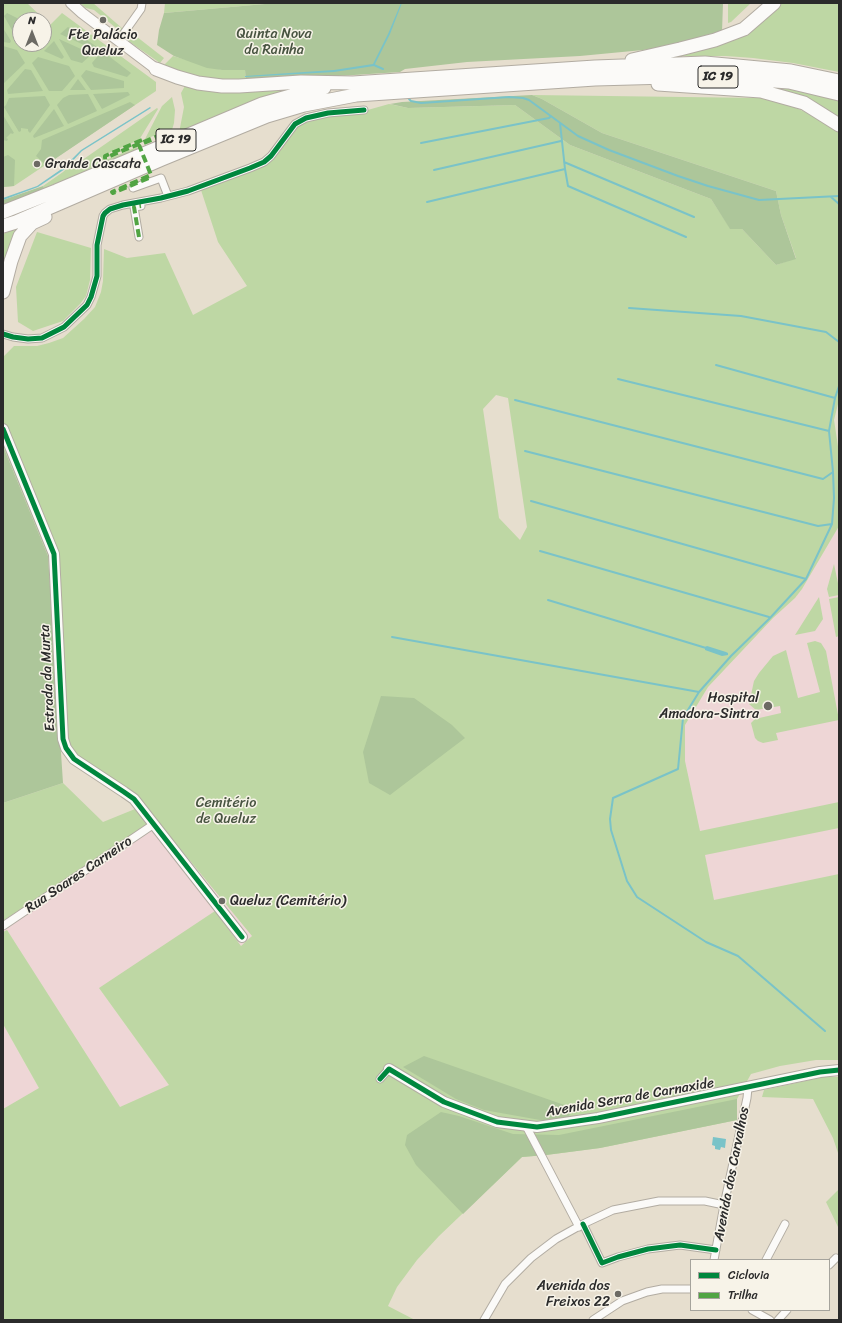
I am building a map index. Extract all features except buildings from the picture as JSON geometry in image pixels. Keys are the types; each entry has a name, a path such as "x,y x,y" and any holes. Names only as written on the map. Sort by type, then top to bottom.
{"highway":[{"path":"595,73 715,40 744,29 774,3"},
{"name":"IC 19","path":"3,226 16,222 267,116 304,105 356,95 705,63 791,71 839,81"},
{"path":"156,68 177,77 208,86 239,86 301,82 353,83"},
{"path":"595,73 688,87 761,91 804,103 839,125"},
{"name":"IC 19","path":"3,212 262,104 301,93 353,83 595,73 705,76 789,82 839,94"},
{"path":"3,292 16,244 23,232 32,223 97,187"}],"street":[{"path":"71,3 82,13 156,68"},
{"path":"119,40 141,9 142,3"},
{"path":"3,334 13,338 42,338 64,327 87,305 97,276 97,245 102,216 110,209 168,196 218,181 264,162 271,156 295,124 306,118 328,113 364,110"},
{"path":"133,188 161,178 168,196"},
{"path":"139,237 134,207 153,204"},
{"name":"Estrada da Murta","path":"3,429 54,554 63,739 66,748 74,759 134,800 242,936"},
{"name":"Rua Soares Carneiro","path":"3,926 154,824"},
{"path":"380,1079 389,1069"},
{"name":"Avenida Serra de Carnaxide","path":"389,1069 444,1102 497,1122 537,1127 598,1118 820,1072 839,1070"},
{"name":"Avenida dos Carvalhos","path":"714,1259 748,1088"},
{"path":"526,1126 602,1263 648,1249 680,1245 716,1250"},
{"path":"484,1320 505,1284 531,1258 556,1239 612,1210 659,1201 705,1201 724,1205"},
{"path":"767,1259 785,1224"},
{"path":"830,1264 836,1258"},
{"path":"593,1320 622,1301 647,1292 662,1289 690,1289"},
{"path":"754,1311 770,1320"},
{"path":"778,1320 786,1311"}],"shaded area":[{"name":"Hospital Amadora-Sintra","path":"839,526 839,895 718,919 685,761 685,725 708,687 802,589"},
{"path":"155,818 252,936 241,946 99,988 169,1086 120,1107 7,930 3,932 3,921 148,825"},
{"path":"3,1024 39,1089 3,1109"}],"green space":[{"path":"3,3 27,3 36,12 12,12 12,52 52,52 52,23 62,13 156,82 156,91 14,186 3,187"},
{"path":"80,3 93,3 123,29 121,32 94,10 86,8"},
{"path":"165,3 276,3 164,13"},
{"name":"Quinta Nova da Rainha","path":"276,3 723,3 722,32 670,47 580,56 467,62 405,69 400,72 246,82 245,70 222,70 207,68 174,56 157,45 159,30 164,13"},
{"path":"728,3 751,3 731,22 728,23"},
{"path":"779,3 839,3 839,72 793,63 753,58 726,56 661,56 714,43"},
{"path":"7,13 12,16 12,30 4,16"},
{"path":"68,27 97,47 95,50 60,34"},
{"path":"3,28 11,41 10,43 3,42"},
{"path":"132,33 164,58 160,63 127,40"},
{"path":"59,39 92,54 82,63 71,60"},
{"path":"54,41 64,57 62,59 46,52 52,52 52,43"},
{"path":"3,46 12,49 12,52 18,52 25,63 3,84"},
{"path":"102,51 131,73 127,77 94,67 92,63"},
{"path":"173,56 222,70 245,70 246,82 204,80 164,65"},
{"path":"38,57 69,66 75,76 62,91 49,91 32,63"},
{"path":"25,69 31,70 43,91 8,94 7,90"},
{"path":"86,70 124,81 124,88 91,90 81,76"},
{"path":"78,79 86,90 70,90"},
{"path":"186,84 298,88 179,133 184,107 181,93"},
{"path":"781,87 839,100 839,120 779,90"},
{"path":"128,92 130,95 102,109 93,94"},
{"path":"88,94 97,111 68,124 57,105 63,98 69,95"},
{"name":"Cemitério de Queluz","path":"532,95 761,98 789,105 822,119 839,133 839,400 834,420 839,453 839,526 802,589 795,598 773,618 708,687 685,725 685,761 700,831 839,802 839,828 705,855 714,900 839,874 839,1060 816,1060 780,1066 751,1074 737,1099 737,1120 600,1148 522,1157 439,1236 417,1260 397,1287 388,1306 415,1320 3,1320 3,1109 39,1088 3,1024 3,932 7,930 120,1107 169,1085 99,988 215,911 241,946 252,936 140,800 76,754 67,737 59,733 48,556 3,446 3,357 14,346 37,346 63,338 84,319 95,307 101,292 103,281 104,249 127,258 165,253 193,315 247,286 218,242 200,187 264,162 306,118 357,113 389,104 408,108 515,105 570,145 711,199 730,228 742,229 776,265 796,258 781,215 776,191 602,133 542,99","holes":["496,395 508,398 527,527 520,540 499,518 483,409"]},
{"path":"532,95 542,99 602,133 776,191 781,215 796,259 776,265 742,229 730,229 711,199 570,145 515,105 408,108 390,104 402,102"},
{"path":"45,96 50,105 30,133 28,129 21,128 21,131 19,132 4,107 9,98"},
{"path":"172,97 175,110 174,123 170,137 161,141 158,134 145,139 162,106"},
{"path":"130,102 135,105 46,165 36,156 41,149 42,140"},
{"path":"157,108 158,109 139,140 104,155 106,160 137,147 138,151 45,190 43,186 72,164 74,165 78,163"},
{"path":"54,109 64,126 34,138 33,136"},
{"path":"3,115 14,133 11,133 6,138 8,139 7,141 3,140"},
{"path":"8,155 15,160 14,186 3,187 3,157"},
{"path":"43,186 45,190 3,206 3,200"},
{"path":"20,227 3,284 3,234"},
{"path":"37,232 91,248 90,280 86,296 63,321 33,331 18,322 16,287"},
{"path":"3,446 48,556 63,783 3,803"},
{"path":"834,564 839,595 829,597 827,589"},
{"path":"819,597 823,619 815,631 795,635"},
{"path":"839,597 839,636 836,637 829,599"},
{"path":"815,641 821,643 826,651 839,720 776,733 778,740 763,743 758,741 755,738 751,723 755,719 781,713 780,706 756,710 749,704 754,681 773,656 786,650 798,698 820,692 807,643"},
{"path":"381,696 414,698 452,725 465,738 390,795 369,783 363,752"},
{"path":"63,783 103,822 135,809 154,824 148,825 3,921 3,803"},
{"path":"424,1056 573,1108 567,1120 540,1120 484,1110 456,1099 403,1067"},
{"path":"823,1077 839,1077 839,1156 833,1138 813,1099 762,1097 764,1090"},
{"path":"737,1099 737,1120 600,1148 522,1157 463,1214 416,1165 405,1145 407,1135 441,1112 459,1116 513,1134 559,1135"},
{"path":"839,1189 839,1229 826,1202"}],"water":[{"path":"401,3 390,34 374,66 334,72 245,77 334,70 373,64"},
{"path":"150,107 151,108 82,151 65,169 38,187 3,200 3,198 37,186 63,168 81,150"},
{"path":"707,646 726,652 728,655 722,656 705,650 705,647"},
{"path":"713,1137 726,1139 725,1148 721,1147 720,1150 715,1149 715,1146 712,1145"}],"waterway":[{"path":"374,65 383,69"},
{"path":"409,99 411,101 421,103 509,97 523,98 529,100 578,136 609,150 708,186 759,200 839,196"},
{"path":"421,143 549,118 551,116"},
{"path":"427,202 565,169 560,123"},
{"path":"434,170 561,141"},
{"path":"564,162 694,217"},
{"path":"565,169 568,186 686,237"},
{"path":"831,197 839,204"},
{"path":"629,308 741,316 826,332 839,342"},
{"path":"716,365 835,398"},
{"path":"618,379 829,431"},
{"path":"825,1031 738,956 706,942 637,897 627,881 611,830 610,819 613,798 678,769 683,718 699,692 731,656 770,618 806,579 832,524 834,498 829,431 835,398 839,386"},
{"path":"515,400 823,479 833,472"},
{"path":"525,451 818,526 832,524"},
{"path":"531,501 806,579"},
{"path":"540,551 769,617"},
{"path":"548,600 706,648"},
{"path":"392,637 699,692"}],"marked path":[{"path":"142,140 105,156 105,158 158,136 139,145 151,175 112,192 113,193 151,177"},
{"path":"139,237 134,207 141,206"}],"cycle path":[{"path":"3,334 28,339 42,338 64,327 87,305 97,276 97,245 103,216 110,209 188,191 264,162 271,156 295,124 306,118 328,113 364,110"},
{"path":"3,429 54,554 63,739 66,748 74,759 134,799 242,937"},
{"path":"380,1079 389,1069 444,1102 497,1122 537,1127 598,1118 820,1072 839,1070"},
{"path":"583,1224 602,1263 648,1249 680,1245 716,1250"}],"place":[{"name":"Fte Palácio Queluz","path":"103,20"},
{"name":"Grande Cascata","path":"37,164"},
{"name":"Hospital Amadora-Sintra","path":"768,706"},
{"name":"Queluz (Cemitério)","path":"222,901"},
{"name":"Avenida dos Freixos 22","path":"618,1294"}]}
